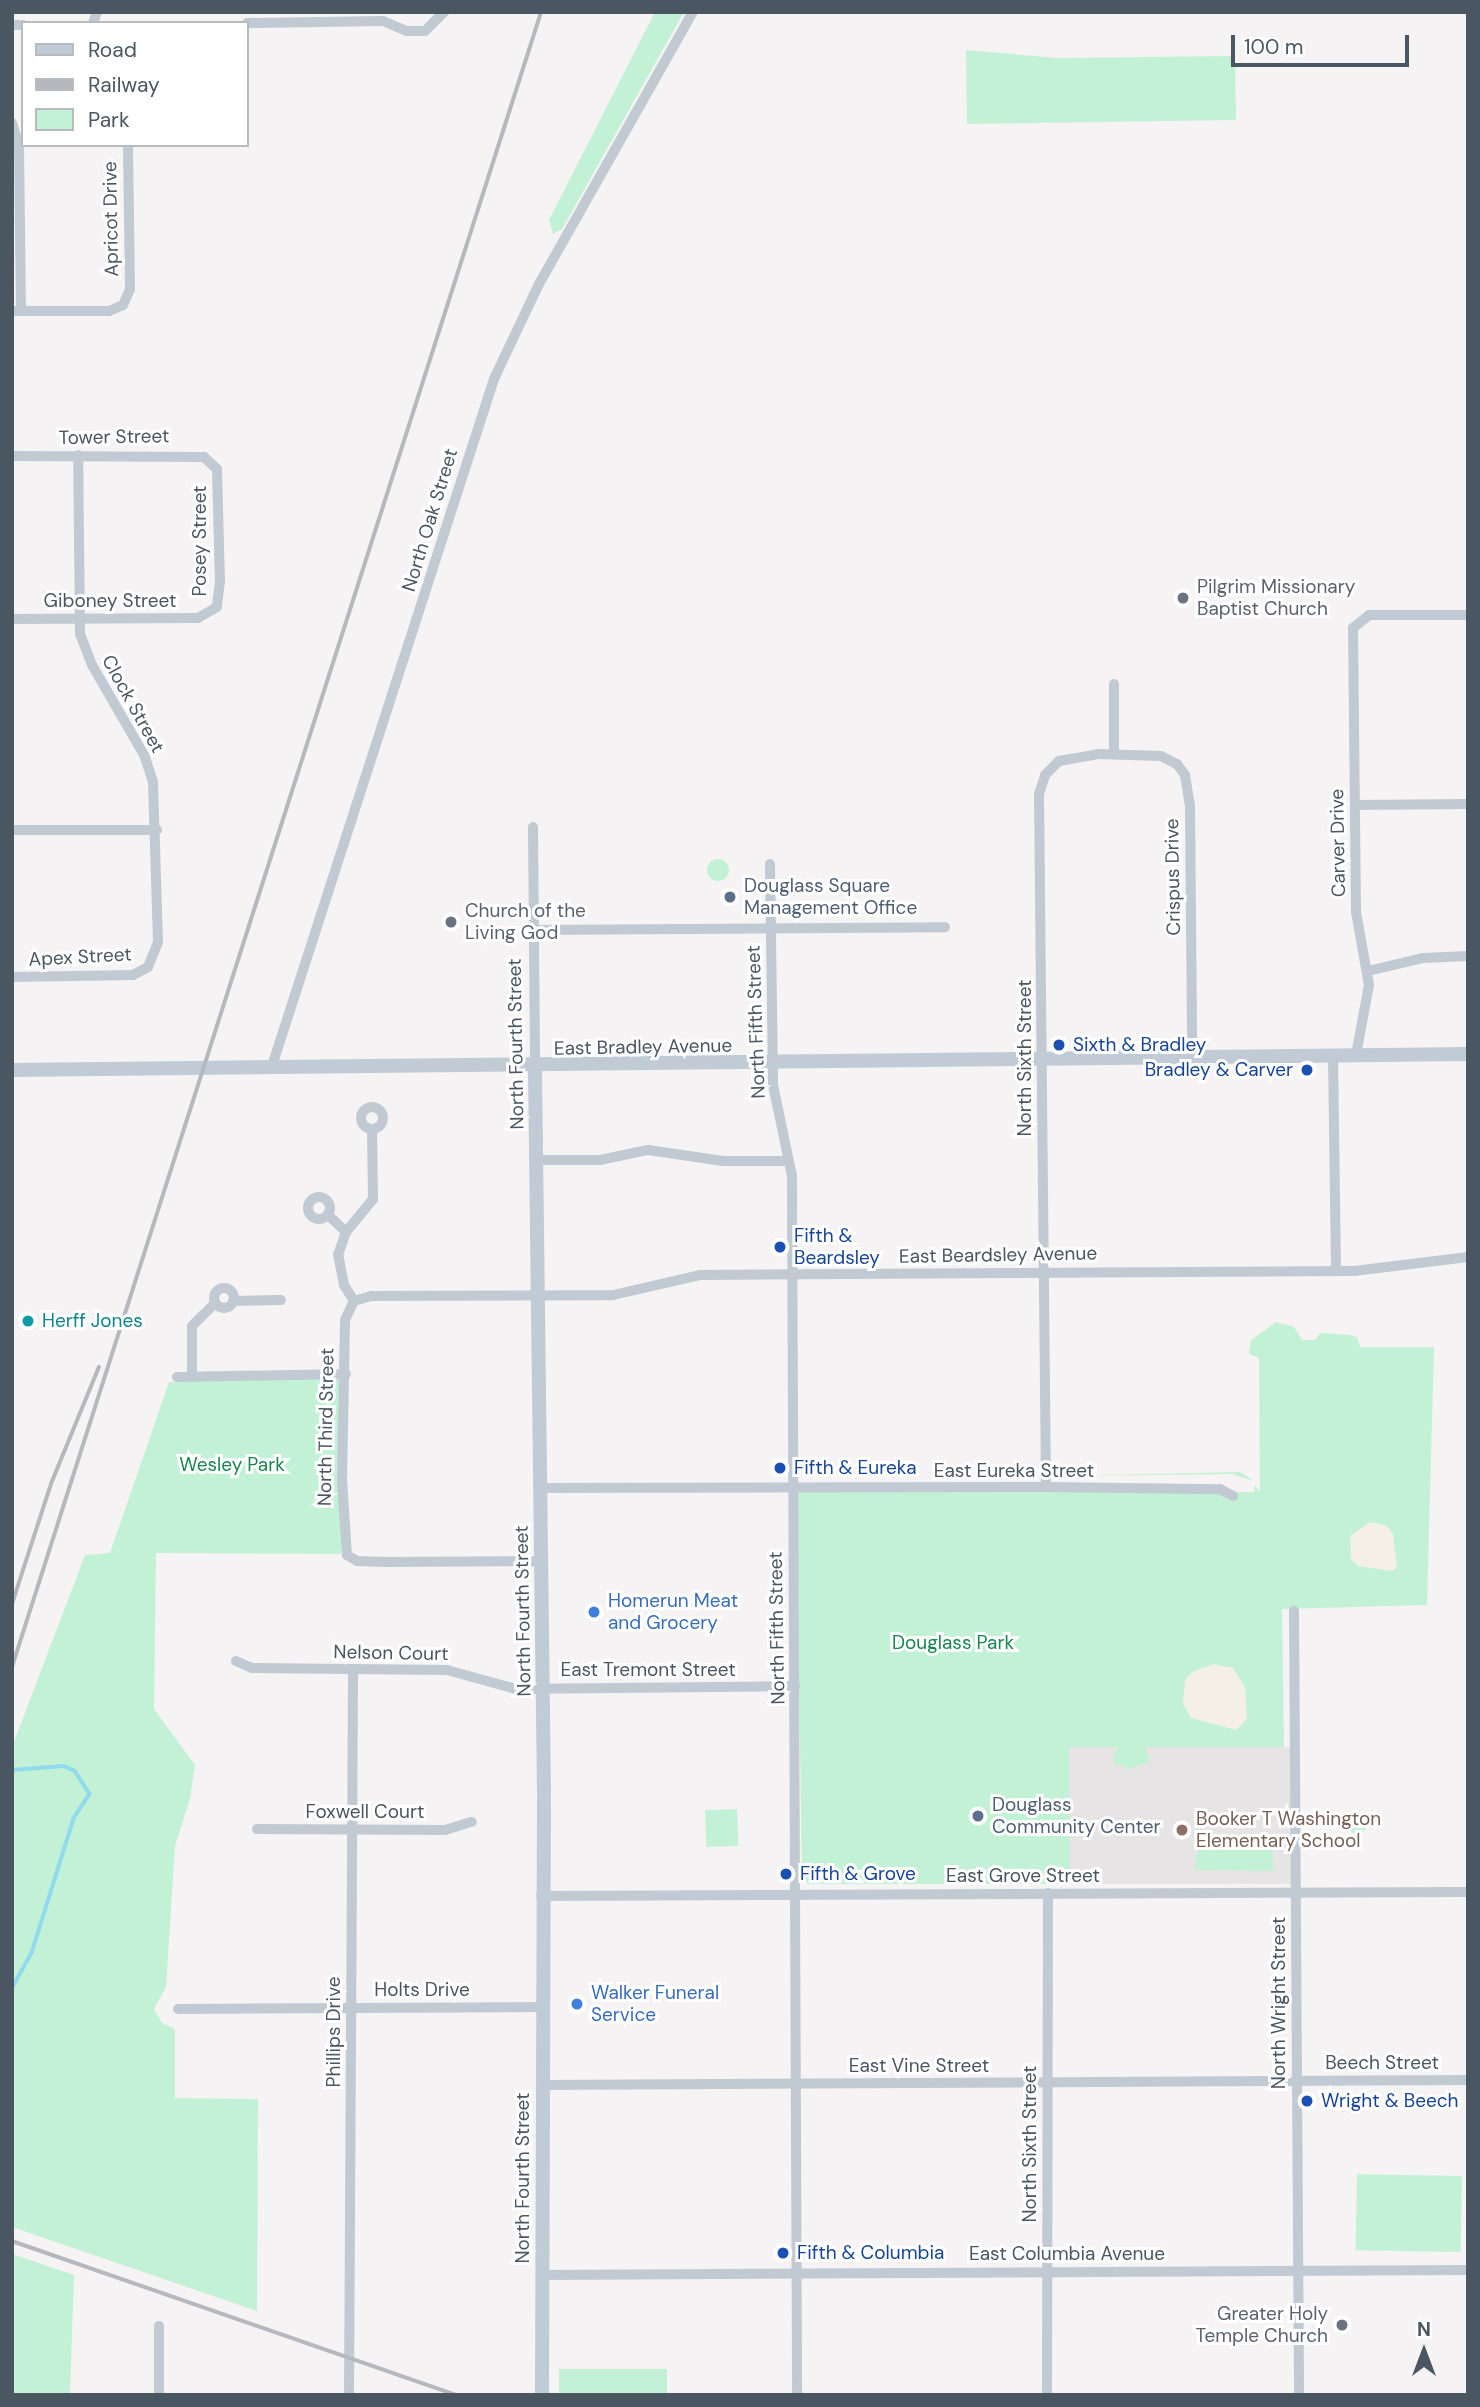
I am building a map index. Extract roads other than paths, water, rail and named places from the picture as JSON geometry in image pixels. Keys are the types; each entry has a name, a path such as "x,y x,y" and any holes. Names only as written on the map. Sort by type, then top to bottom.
{"main road":[{"name":"East Bradley Avenue","path":"12,1070 536,1068 1042,1058 1468,1054"},
{"name":"North Fourth Street","path":"536,1068 543,1688 542,2395"}],"street":[{"path":"261,17 384,16 407,31 425,31 444,12"},
{"name":"North Oak Street","path":"271,1069 497,371 539,284 693,12"},
{"path":"15,125 19,146 17,311"},
{"name":"Apricot Drive","path":"17,311 109,312 123,305 130,289 128,147"},
{"name":"Tower Street","path":"12,456 192,454 214,463"},
{"name":"Clock Street","path":"78,455 80,619 86,653 144,755 157,801 158,942 148,967"},
{"name":"Posey Street","path":"207,615 220,598 219,484 214,463"},
{"name":"Giboney Street","path":"12,619 207,615"},
{"name":"Carver Drive","path":"1356,1055 1368,971 1356,912 1353,628 1369,615 1468,615"},
{"path":"1114,684 1114,754"},
{"name":"Crispus Drive","path":"1114,754 1171,760 1188,785 1192,1057"},
{"name":"North Sixth Street","path":"1046,1487 1042,782 1059,761 1114,754"},
{"path":"1355,805 1468,804"},
{"name":"North Fourth Street","path":"533,827 536,1068"},
{"path":"12,830 157,830"},
{"name":"North Fifth Street","path":"769,863 773,1065 792,1176 797,2395"},
{"path":"534,930 945,926"},
{"path":"1368,971 1423,958 1468,957"},
{"name":"Apex Street","path":"12,977 116,976 148,967"},
{"path":"1333,1056 1336,1269"},
{"path":"354,1301 340,1271 338,1255 346,1232 373,1199 372,1129"},
{"path":"537,1160 600,1160 648,1150 723,1161 788,1161"},
{"path":"328,1215 346,1232"},
{"name":"East Beardsley Avenue","path":"354,1301 388,1296 539,1296 636,1292 700,1275 1377,1270 1468,1256"},
{"path":"192,1375 192,1326 215,1303 215,1294 222,1289 231,1292 233,1301"},
{"path":"215,1303 226,1308 233,1301 281,1300"},
{"name":"North Third Street","path":"354,1301 345,1320 346,1374 341,1480 346,1555 357,1561 385,1562 541,1561"},
{"path":"177,1377 346,1374"},
{"name":"East Eureka Street","path":"541,1488 793,1486 1220,1489 1233,1496"},
{"name":"North Wright Street","path":"1294,1611 1299,2395"},
{"name":"Nelson Court","path":"236,1661 251,1668 447,1670 503,1687 543,1688"},
{"name":"Phillips Drive","path":"349,2395 353,1670"},
{"name":"East Tremont Street","path":"543,1688 795,1686"},
{"name":"Foxwell Court","path":"257,1829 445,1830 472,1822"},
{"name":"East Grove Street","path":"541,1896 1468,1892"},
{"name":"North Sixth Street","path":"1047,2395 1048,1893"},
{"name":"Holts Drive","path":"178,2009 541,2007"},
{"name":"Beech Street","path":"1297,2081 1468,2080"},
{"name":"East Vine Street","path":"542,2085 1297,2081"},
{"name":"East Columbia Avenue","path":"542,2275 1468,2270"},
{"path":"159,2326 159,2395"}],"waterway":[{"path":"12,1770 64,1766 75,1771 90,1794 74,1819 32,1953 12,1989"}],"railway":[{"path":"12,1667 541,12"},
{"path":"12,1604 51,1484 99,1367"},
{"path":"12,2241 457,2395"}],"place":[{"name":"Pilgrim Missionary Baptist Church","path":"1183,598"},
{"name":"Douglass Square Management Office","path":"730,897"},
{"name":"Church of the Living God","path":"451,922"},
{"name":"Sixth & Bradley","path":"1059,1045"},
{"name":"Bradley & Carver","path":"1307,1070"},
{"name":"Fifth & Beardsley","path":"780,1247"},
{"name":"Herff Jones","path":"28,1321"},
{"name":"Fifth & Eureka","path":"780,1468"},
{"name":"Homerun Meat and Grocery","path":"594,1612"},
{"name":"Douglass Community Center","path":"978,1816"},
{"name":"Booker T Washington Elementary School","path":"1182,1830"},
{"name":"Fifth & Grove","path":"786,1874"},
{"name":"Walker Funeral Service","path":"577,2004"},
{"name":"Wright & Beech","path":"1307,2101"},
{"name":"Fifth & Columbia","path":"783,2253"},
{"name":"Greater Holy Temple Church","path":"1342,2325"}],"park label":[{"name":"Wesley Park","path":"232,1465"},
{"name":"Douglass Park","path":"953,1643"}]}
